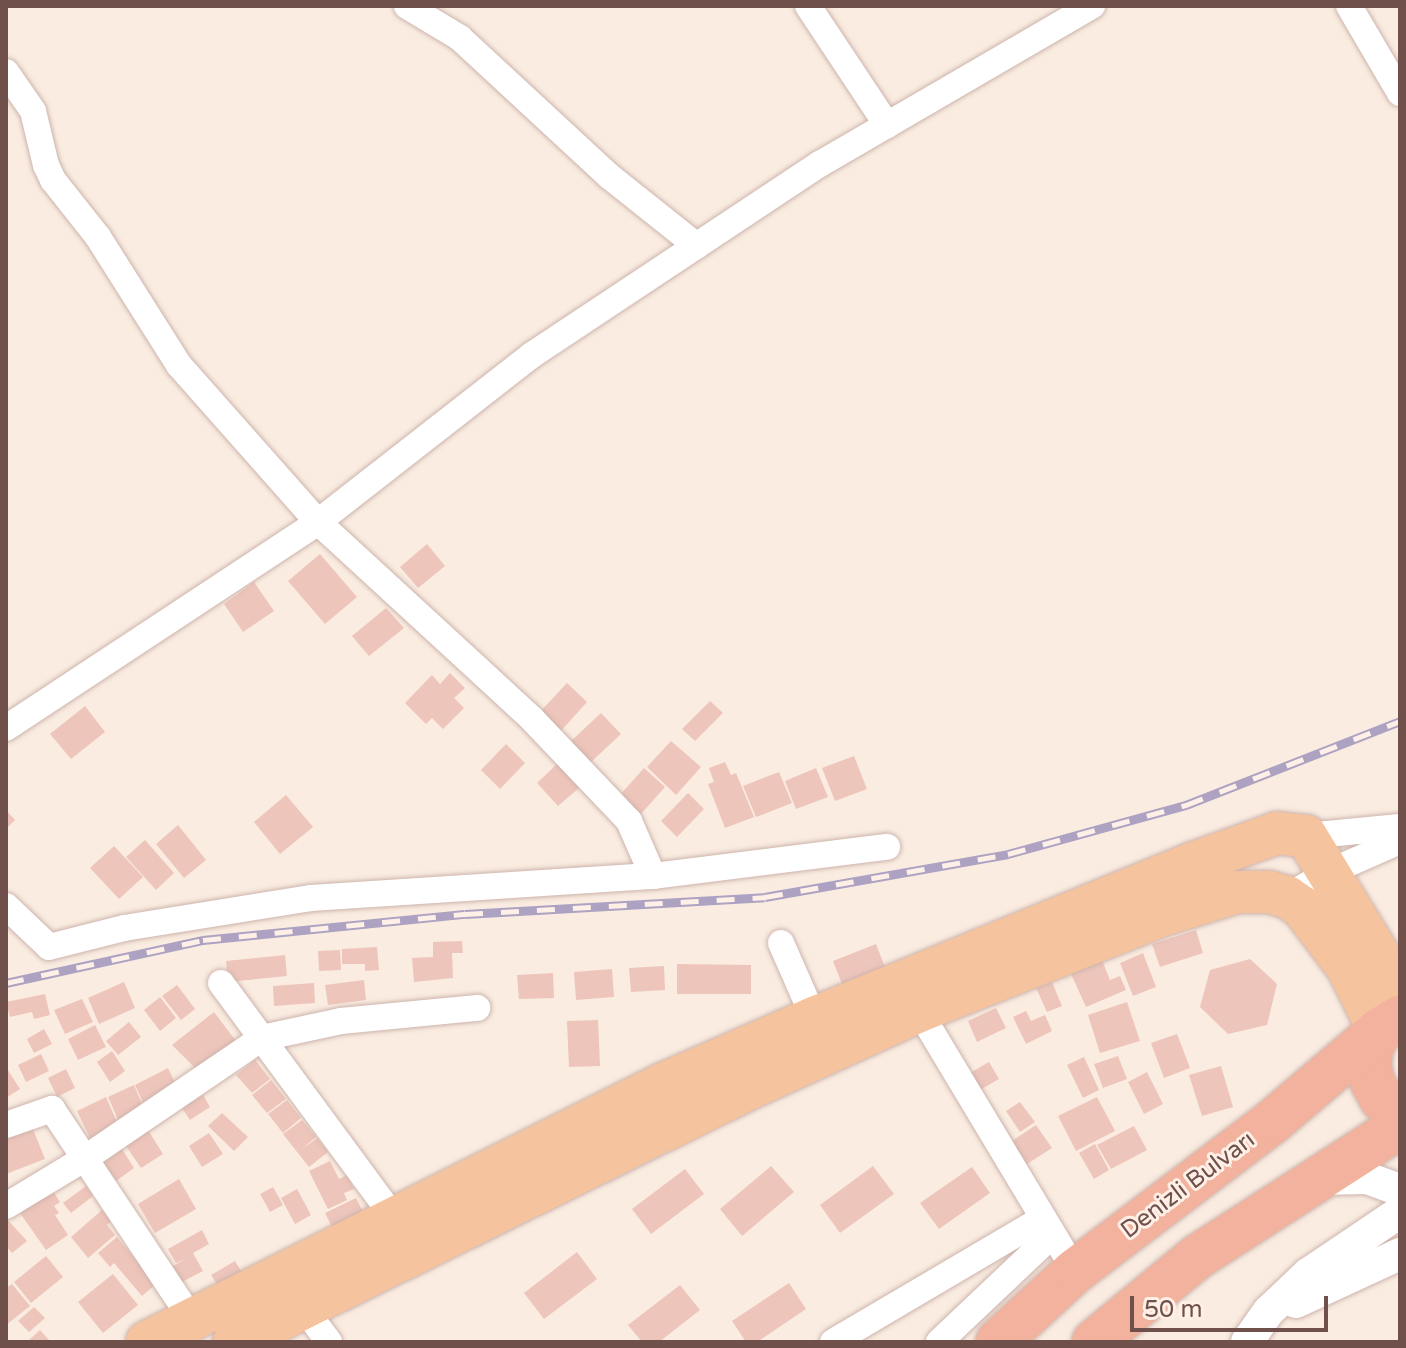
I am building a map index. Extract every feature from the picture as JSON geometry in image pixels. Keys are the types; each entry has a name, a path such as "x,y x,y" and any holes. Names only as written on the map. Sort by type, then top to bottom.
{"highway":[{"path":"1390,1024 1370,1057 1373,1083 1382,1099 1400,1112"},
{"name":"Denizli Bulvarı","path":"998,1342 1075,1271 1272,1122 1390,1024"},
{"path":"1094,1342 1197,1257 1400,1126"}],"main road":[{"path":"147,1342 663,1084 814,1018 1277,833 1306,836 1400,990"},
{"path":"234,1342 317,1326 746,1090 919,1011 1160,916 1237,892 1276,894 1302,907 1390,1024"}],"street":[{"path":"407,6 460,38 609,176 697,246"},
{"path":"808,6 887,125"},
{"path":"6,728 318,522 532,355 820,164 1092,6"},
{"path":"1349,6 1400,93"},
{"path":"6,72 33,111 53,180 98,237 179,365 318,522 532,719 629,821 653,876"},
{"path":"1306,836 1400,827"},
{"path":"1252,842 1276,894 1400,841"},
{"path":"6,906 49,947 124,928 312,898 653,876 887,847"},
{"path":"781,943 814,1018"},
{"path":"221,983 396,1220"},
{"path":"6,1206 87,1157 262,1038 341,1021 477,1008"},
{"path":"919,1011 1075,1271"},
{"path":"6,1125 52,1109 87,1157 192,1320"},
{"path":"1318,1179 1367,1178 1400,1190"},
{"path":"1249,1339 1269,1311 1308,1274 1400,1212"},
{"path":"833,1342 1047,1227"},
{"path":"939,1342 1047,1227"},
{"path":"1249,1339 1303,1297 1400,1254"}],"building":[{"path":"427,544 445,566 418,588 400,567"},
{"path":"320,554 357,597 325,624 288,581"},
{"path":"254,582 274,611 243,632 224,604"},
{"path":"386,608 404,628 369,656 352,636"},
{"path":"450,673 465,688 454,698 464,708 443,729 432,718 426,724 405,703 432,675 440,684"},
{"path":"567,683 587,702 560,732 539,713"},
{"path":"710,701 723,713 695,741 682,729"},
{"path":"85,706 105,732 71,759 50,734"},
{"path":"601,713 621,734 590,763 570,742"},
{"path":"671,741 701,767 676,795 647,767"},
{"path":"506,744 525,763 500,789 481,770"},
{"path":"854,756 867,789 835,801 822,768"},
{"path":"725,762 731,775 736,773 754,817 725,828 708,784 714,782 709,768"},
{"path":"557,764 579,788 558,806 537,783"},
{"path":"644,768 665,787 641,814 620,795"},
{"path":"816,768 828,797 796,809 785,781"},
{"path":"779,772 792,803 756,817 743,786"},
{"path":"688,793 704,809 677,837 661,821"},
{"path":"286,795 313,827 280,854 254,822"},
{"path":"6,810 15,820 6,829"},
{"path":"178,825 206,860 184,878 156,844"},
{"path":"145,840 174,873 156,890 126,857"},
{"path":"114,846 143,877 119,899 90,868"},
{"path":"1196,930 1203,953 1160,967 1152,944"},
{"path":"462,941 463,953 452,953 453,978 414,982 412,958 433,957 433,942"},
{"path":"876,944 887,972 844,989 833,961"},
{"path":"377,947 379,970 365,971 365,964 342,964 342,949"},
{"path":"340,950 341,970 319,971 318,951"},
{"path":"1143,953 1156,987 1133,996 1120,963"},
{"path":"285,955 287,976 228,982 226,961"},
{"path":"1250,959 1277,984 1267,1025 1228,1034 1200,1007 1210,970"},
{"path":"1102,960 1110,980 1120,976 1126,990 1086,1007 1071,974"},
{"path":"677,964 751,965 751,994 677,994"},
{"path":"664,966 665,990 631,992 629,968"},
{"path":"612,969 614,997 576,1000 574,972"},
{"path":"553,973 554,998 519,999 517,975"},
{"path":"364,980 366,1000 328,1005 325,985"},
{"path":"124,982 135,1008 99,1024 88,998"},
{"path":"1052,982 1062,1006 1047,1012 1036,988"},
{"path":"314,983 315,1003 274,1006 273,986"},
{"path":"177,985 195,1009 181,1020 162,996"},
{"path":"45,994 50,1015 34,1019 32,1012 10,1017 6,1002"},
{"path":"160,997 176,1018 160,1031 144,1010"},
{"path":"82,999 93,1022 65,1034 54,1010"},
{"path":"1127,1002 1140,1041 1100,1053 1088,1015"},
{"path":"996,1008 1006,1028 977,1042 968,1021"},
{"path":"1026,1011 1031,1021 1045,1015 1052,1031 1026,1044 1013,1017"},
{"path":"214,1012 236,1041 197,1070 172,1045"},
{"path":"598,1020 600,1066 569,1067 567,1021"},
{"path":"129,1022 141,1037 118,1055 106,1041"},
{"path":"95,1025 106,1047 78,1060 68,1039"},
{"path":"44,1029 52,1044 34,1053 27,1039"},
{"path":"1177,1034 1190,1068 1164,1078 1151,1043"},
{"path":"112,1051 125,1071 110,1082 97,1062"},
{"path":"41,1054 49,1071 26,1082 18,1065"},
{"path":"1118,1056 1127,1079 1103,1088 1094,1064"},
{"path":"1084,1057 1099,1090 1083,1098 1067,1065"},
{"path":"255,1060 270,1079 252,1093 236,1075"},
{"path":"989,1062 999,1079 980,1090 970,1073"},
{"path":"1221,1066 1233,1107 1202,1116 1189,1075"},
{"path":"6,1067 20,1089 6,1098"},
{"path":"168,1068 177,1087 143,1103 135,1085"},
{"path":"66,1069 75,1088 57,1097 48,1078"},
{"path":"1147,1072 1163,1104 1144,1114 1128,1082"},
{"path":"271,1080 286,1099 267,1113 252,1095"},
{"path":"134,1085 146,1113 120,1124 108,1097"},
{"path":"203,1095 210,1107 190,1120 182,1108"},
{"path":"106,1097 120,1129 92,1142 77,1111"},
{"path":"1097,1097 1115,1131 1076,1151 1058,1116"},
{"path":"287,1100 301,1118 283,1133 268,1114"},
{"path":"1020,1102 1035,1122 1020,1132 1006,1111"},
{"path":"222,1113 248,1137 234,1151 208,1126"},
{"path":"302,1120 316,1137 302,1149 317,1138 328,1152 309,1167 283,1134"},
{"path":"1036,1125 1052,1148 1027,1164 1012,1141"},
{"path":"1134,1126 1147,1150 1111,1169 1097,1145"},
{"path":"32,1127 45,1159 6,1174 6,1138"},
{"path":"148,1130 163,1154 141,1168 126,1146"},
{"path":"209,1133 223,1154 202,1167 189,1146"},
{"path":"1095,1144 1109,1170 1094,1179 1079,1153"},
{"path":"122,1149 134,1168 116,1181 103,1163"},
{"path":"330,1161 339,1179 347,1175 354,1189 344,1193 347,1200 328,1209 309,1171"},
{"path":"771,1166 794,1192 742,1236 720,1209"},
{"path":"873,1166 894,1194 840,1233 820,1205"},
{"path":"972,1167 990,1193 939,1229 920,1203"},
{"path":"685,1169 704,1194 651,1234 632,1209"},
{"path":"179,1179 196,1209 155,1233 138,1204"},
{"path":"86,1186 93,1196 71,1213 63,1203"},
{"path":"273,1187 283,1205 270,1212 260,1194"},
{"path":"297,1189 311,1215 295,1224 281,1198"},
{"path":"53,1191 60,1202 54,1206 59,1213 55,1215 68,1235 46,1250 20,1213"},
{"path":"356,1198 364,1214 333,1229 325,1213"},
{"path":"102,1210 111,1221 107,1225 115,1235 88,1258 71,1237"},
{"path":"6,1218 27,1241 12,1253 6,1246"},
{"path":"202,1230 209,1244 193,1253 203,1271 182,1282 173,1266 185,1259 176,1263 168,1249"},
{"path":"117,1237 156,1284 142,1296 114,1263 110,1267 98,1253"},
{"path":"577,1252 597,1279 544,1319 524,1293"},
{"path":"46,1256 63,1277 31,1303 14,1282"},
{"path":"235,1261 244,1276 221,1290 211,1275"},
{"path":"113,1274 138,1305 103,1333 78,1302"},
{"path":"789,1283 806,1309 757,1342 746,1342 732,1321"},
{"path":"12,1284 30,1306 6,1325 6,1288"},
{"path":"680,1285 700,1310 659,1342 642,1342 628,1325"},
{"path":"34,1307 45,1318 29,1332 18,1321"},
{"path":"40,1330 51,1342 27,1342"}],"railway":[{"path":"6,983 203,940 465,914 765,897 1008,854 1186,805 1400,721"}]}
